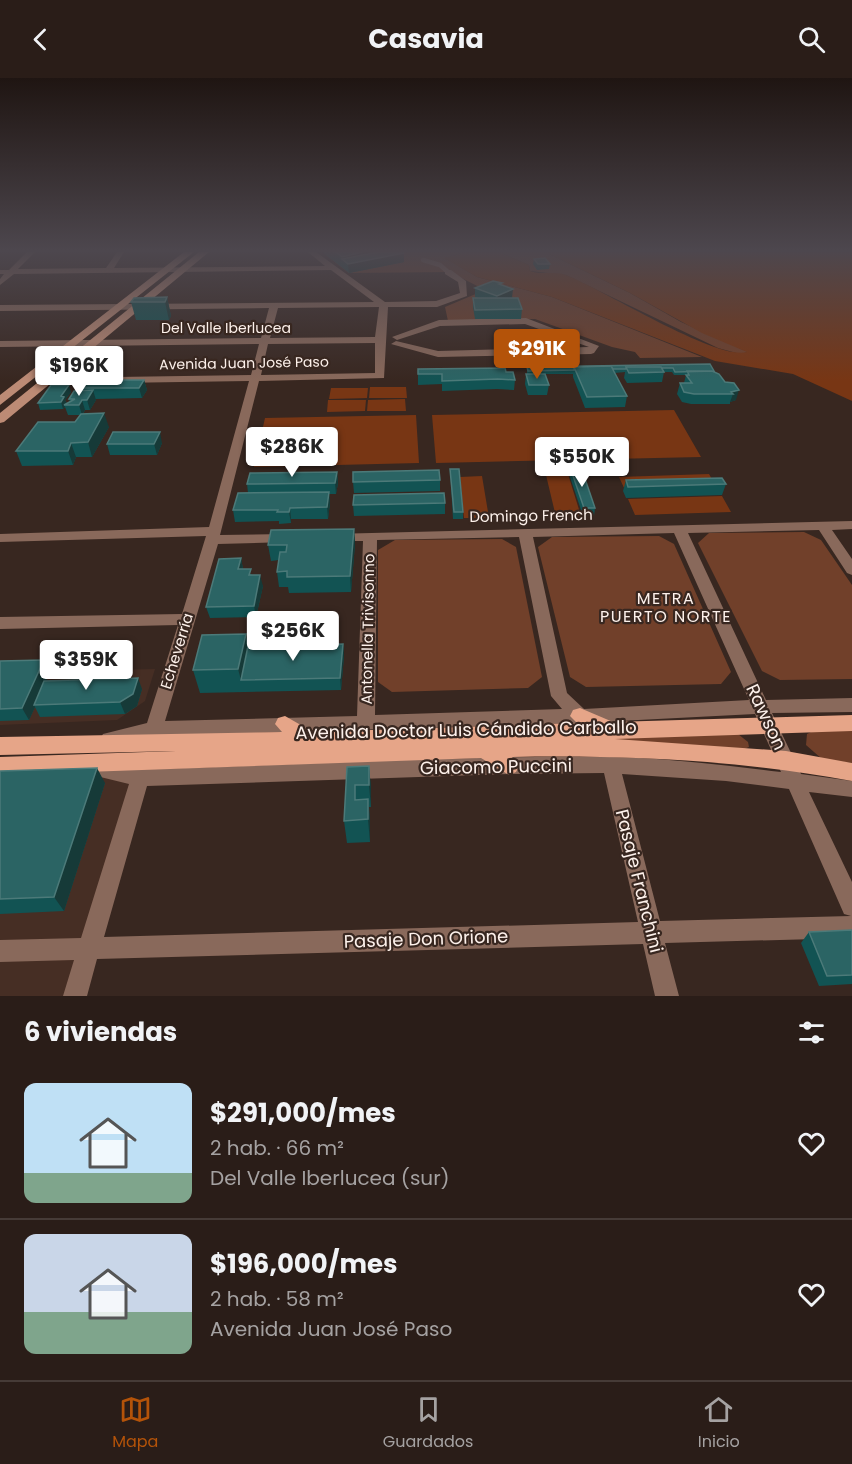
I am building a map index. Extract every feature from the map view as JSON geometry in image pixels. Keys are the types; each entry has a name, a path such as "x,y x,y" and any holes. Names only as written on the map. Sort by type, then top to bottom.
{"main road":[{"path":"0,401 136,295"},
{"path":"0,419 155,295"},
{"name":"Avenida Juan José Paso","path":"0,386 20,386 48,381"},
{"path":"580,716 610,730"},
{"name":"Avenida Doctor Luis Cándido Carballo","path":"0,766 80,765 147,753 310,740 852,723"},
{"path":"285,724 310,740"},
{"name":"Avenida Doctor Luis Cándido Carballo","path":"0,746 87,744 147,753 612,747 786,760 852,772"},
{"path":"484,749 509,766"}],"street":[{"path":"370,295 384,305"},
{"path":"0,308 437,304 462,295"},
{"path":"437,304 440,323"},
{"name":"Echeverría","path":"75,996 213,535 274,305"},
{"path":"380,340 384,305"},
{"path":"526,321 594,346 591,351 438,354 397,340 440,323 526,321"},
{"name":"Avenida Juan José Paso","path":"48,381 380,376 380,340"},
{"name":"Del Valle Iberlucea","path":"0,344 397,340"},
{"path":"822,525 852,570"},
{"name":"Domingo French","path":"325,537 852,525"},
{"name":"Rawson","path":"679,529 852,906"},
{"path":"525,532 559,696 580,716"},
{"path":"0,538 213,535 302,537"},
{"name":"Antonella Trivisonno","path":"366,722 370,536"},
{"path":"0,623 187,619"},
{"name":"Avenida Doctor Luis Cándido Carballo","path":"147,753 285,724 580,716 761,706 852,705"},
{"name":"Giacomo Puccini","path":"147,753 509,766 611,765 726,773 852,789"},
{"name":"Pasaje Franchini","path":"611,765 667,996"},
{"name":"Pasaje Don Orione","path":"0,951 852,927"}],"shaded area":[{"path":"474,295 544,295 702,357 640,358 635,352 612,347 535,319 448,321 445,307"},
{"path":"544,295 606,295 711,346 732,352 747,352 702,333 633,295 852,295 852,401 793,374 715,361"},
{"path":"607,295 633,295 681,322 748,352 740,354 718,348"},
{"path":"370,387 406,387 407,398 369,398"},
{"path":"331,388 368,388 367,398 329,399"},
{"path":"405,399 406,411 367,411 368,400"},
{"path":"328,400 366,400 365,411 327,412"},
{"path":"674,410 701,457 436,463 432,415"},
{"path":"416,415 419,463 254,467 265,418"},
{"path":"568,474 581,516 556,517 546,475"},
{"path":"709,474 717,488 625,490 619,477"},
{"path":"482,476 489,518 464,518 460,477"},
{"path":"722,496 731,512 635,515 628,499"},
{"path":"804,532 821,540 852,585 852,679 780,680 762,671 698,543 709,533"},
{"path":"659,536 674,544 731,672 721,684 586,687 570,677 538,547 552,537"},
{"path":"502,539 516,547 542,677 528,688 392,692 378,682 378,550 395,540"},
{"path":"155,669 145,701 117,720 0,725 0,673"},
{"path":"852,730 852,763 822,759 806,745 807,734 813,731"},
{"path":"738,734 748,742 749,747 744,749 173,745"},
{"path":"144,761 75,996 0,996 0,766"}],"building":[{"path":"167,297 165,302 131,302 134,298"},
{"path":"473,298 518,298 522,309 475,310"},
{"path":"710,364 714,371 675,372 673,368 661,367 613,369 611,366 528,371 527,367"},
{"path":"611,366 627,396 587,397 574,367"},
{"path":"626,367 661,367 664,372 629,373"},
{"path":"505,368 506,372 513,372 515,380 442,381 442,374 418,374 418,369"},
{"path":"687,371 712,371 719,374 725,382 734,383 739,390 731,392 733,394 684,392 680,383 692,383 686,375 689,375"},
{"path":"526,374 545,374 549,385 529,385"},
{"path":"84,380 144,380 139,388 78,388"},
{"path":"51,385 69,385 61,396 64,397 61,402 38,403"},
{"path":"93,390 87,400 82,400 79,405 64,405 75,399 69,399 74,391"},
{"path":"104,413 88,442 71,443 68,451 16,451 38,422 75,422 81,414"},
{"path":"113,432 160,432 154,444 107,444"},
{"path":"570,467 581,467 595,508 584,508"},
{"path":"450,469 459,469 463,512 454,512"},
{"path":"439,470 440,480 353,482 353,472"},
{"path":"337,472 335,483 247,484 250,473"},
{"path":"722,478 726,484 628,487 626,480"},
{"path":"329,492 327,507 290,508 289,512 233,510 238,493"},
{"path":"444,493 445,503 353,505 354,495"},
{"path":"354,529 350,576 287,577 287,571 277,572 280,552 286,552 287,545 268,545 271,530"},
{"path":"241,558 238,569 251,569 249,575 260,575 254,606 206,607 219,559"},
{"path":"246,634 238,669 193,670 202,635"},
{"path":"343,644 340,678 241,680 248,646"},
{"path":"44,660 22,708 0,709 0,661"},
{"path":"138,678 133,694 120,702 34,705 44,681"},
{"path":"369,766 369,785 355,785 355,800 368,799 368,819 344,821 347,767"},
{"path":"97,768 54,897 0,899 0,771"},
{"path":"852,930 852,975 827,976 809,932"}],"district":[{"name":"METRA PUERTO NORTE","path":"666,607"}]}
